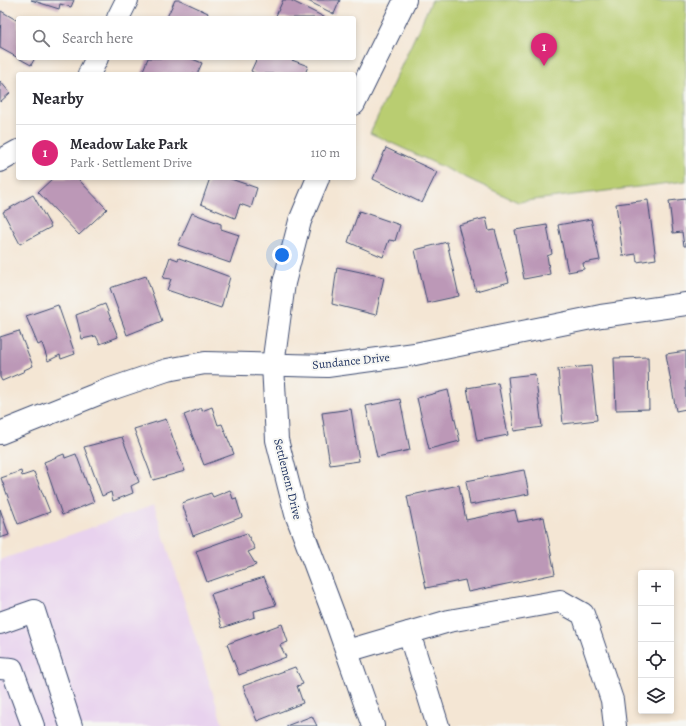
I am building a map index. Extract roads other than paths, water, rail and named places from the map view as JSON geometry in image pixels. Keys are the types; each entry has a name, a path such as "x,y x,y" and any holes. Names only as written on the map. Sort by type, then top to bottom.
{"street":[{"path":"119,16 127,0"},
{"path":"356,100 405,0"},
{"path":"90,72 96,60"},
{"path":"0,161 16,152"},
{"name":"Settlement Drive","path":"317,180 300,222 284,283 273,365 277,440 296,514 373,726"},
{"name":"Sundance Drive","path":"0,432 105,391 167,370 205,363 327,366 415,354 601,316 686,304"},
{"path":"347,651 449,621 560,600 583,614 612,700 615,726"},
{"path":"0,623 34,611 71,726"},
{"path":"409,633 438,726"},
{"path":"0,668 12,670 33,726"}],"place":[{"name":"Meadow Lake Park","path":"544,66"}]}
